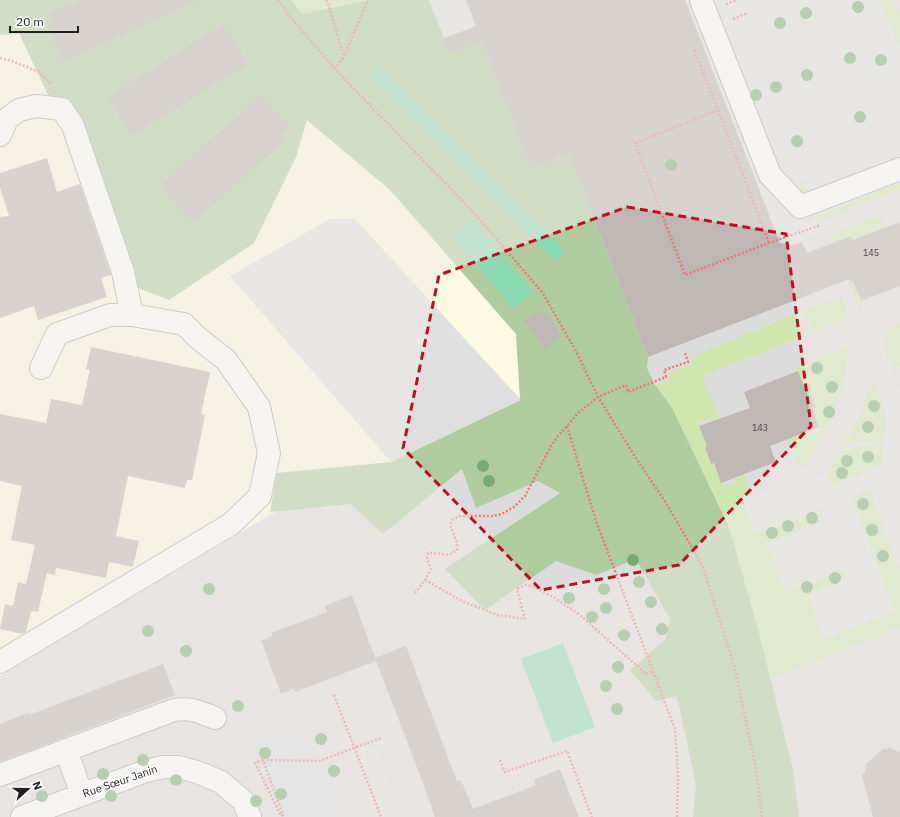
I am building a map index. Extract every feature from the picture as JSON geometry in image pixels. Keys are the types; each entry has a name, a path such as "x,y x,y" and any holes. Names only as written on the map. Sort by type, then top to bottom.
{"street":[{"path":"701,0 770,175 800,207 900,169"},
{"path":"0,135 7,119 19,110 36,106 62,109 73,126 123,272 132,315"},
{"path":"0,662 231,524 260,496 268,453 259,407 226,360 198,338 184,324 132,315 110,315 57,334 41,368"},
{"path":"0,775 174,710 189,708 215,718"},
{"path":"66,750 82,795"},
{"name":"Rue Sœur Janin","path":"22,817 163,766 179,767 197,772 221,782 243,802 250,817"}],"path":[{"path":"278,0 288,14 335,69 475,214 542,292 575,350 598,397 668,506 703,567 735,669 756,770 762,817"},
{"path":"326,0 344,57"},
{"path":"335,69 344,57 368,0"},
{"path":"693,48 769,243"},
{"path":"0,58 12,61 39,72 52,84 62,109"},
{"path":"718,110 635,143 685,275 779,240"},
{"path":"415,593 431,569 427,559 428,554 436,553 449,555 457,550 457,543 450,525 452,520 459,516 493,516 502,514 514,507 526,496 550,448 558,436 578,413 598,397 626,385 628,392 666,378 664,370 688,362 685,353"},
{"path":"567,426 596,521 675,729 678,775 677,817"},
{"path":"425,580 464,602 498,616 525,619 518,588 525,585 534,587 555,598 581,616 646,674 653,672"},
{"path":"334,695 381,817"},
{"path":"263,760 283,815 281,816 255,763 263,760 319,761 381,738"},
{"path":"500,760 505,772 567,751 592,817"}],"highlighted area":[{"path":"627,207 786,234 811,426 679,565 541,590 403,448 439,275"}],"shaded area":[{"path":"0,0 900,0 900,817 0,817"},
{"path":"0,0 265,0 567,383 314,508 304,495 0,676"},
{"path":"429,0 465,0 475,26 444,38"},
{"path":"664,0 879,0 900,46 900,157 809,193 804,182 800,184 800,187 801,192 810,196 900,160 900,182 814,217 822,234 783,249 689,11 671,18"},
{"path":"330,219 355,219 521,400 391,462 230,276"},
{"path":"885,347 900,387 900,571 869,490 852,497 895,612 824,639 808,595 847,579 843,570 785,592 767,544 824,521 820,510 756,534 741,499 795,477 804,466 828,478 831,485 883,465 881,446 886,427 885,411 876,388 871,385"},
{"path":"863,441 878,444 881,446 881,450 867,445 850,448 838,453 841,447"},
{"path":"286,728 290,737 307,731 339,815 335,817 275,817 247,743"},
{"path":"377,744 404,817 385,817 360,750"}],"green space":[{"path":"0,0 291,0 302,14 371,0 429,0 444,38 466,30 472,45 482,42 531,169 569,154 648,357 647,368 655,385 672,408 729,527 758,629 793,770 799,817 693,817 696,784 677,696 656,701 630,670 665,640 670,619 636,559 596,575 556,561 485,610 445,569 560,493 538,481 476,508 462,469 383,534 351,504 270,512 277,473 391,462 520,400 516,334 390,190 307,120 296,157 254,243 169,300 138,288 18,31 17,34 0,35"},
{"path":"291,0 371,0 302,14"},
{"path":"879,0 893,0 900,15 900,46"},
{"path":"379,66 565,251 555,261 369,76"},
{"path":"900,157 900,160 810,196 804,194 800,189 800,184 804,182 809,193"},
{"path":"900,182 900,189 817,223 814,217"},
{"path":"880,215 884,228 852,240 850,236 838,241 847,264 845,266 851,282 853,281 863,305 859,307 831,234"},
{"path":"471,219 533,293 513,309 452,235"},
{"path":"841,296 849,317 812,332 803,311"},
{"path":"797,313 806,335 702,376 720,419 712,422 710,418 698,422 707,446 705,448 711,464 714,463 723,487 735,482 733,478 744,474 752,495 741,499 819,509 824,521 767,544 786,592 843,570 847,579 895,612 852,497 869,490 900,571 900,628 770,679 758,629 729,527 672,408 655,385 670,380 668,373 693,364 692,357"},
{"path":"900,323 900,367 891,366 885,342 889,332 893,327"},
{"path":"849,347 842,384 830,421 821,439 804,466 798,466 788,439 807,432 809,436 821,431 812,407 814,406 808,390 806,391 796,367"},
{"path":"871,385 875,387 879,393 885,413 886,424 881,446 878,444 855,442 841,447 859,417"},
{"path":"867,445 881,450 883,465 831,486 828,478 838,453 850,448"},
{"path":"563,643 595,727 553,743 521,659"}],"building":[{"path":"80,0 199,0 63,62 47,27 52,24 48,14"},
{"path":"466,0 685,0 780,243 795,245 802,242 807,253 851,236 852,240 900,222 900,286 861,301 853,281 851,282 850,279 648,357 569,154 531,169 482,42 448,53 443,39 476,26"},
{"path":"223,24 248,64 132,136 107,97"},
{"path":"261,95 290,128 282,136 285,140 193,223 160,185"},
{"path":"47,158 57,192 80,184 111,275 101,278 107,297 38,320 34,306 0,318 0,217 9,216 0,188 0,173"},
{"path":"541,312 548,316 562,336 545,349 524,320 533,313"},
{"path":"91,347 210,372 201,414 205,415 192,480 187,480 185,488 128,476 116,536 139,541 133,567 109,562 106,578 56,568 55,575 47,573 38,612 31,611 26,632 22,634 0,629 5,604 13,606 18,582 26,584 35,545 11,540 22,486 0,481 0,414 46,423 51,399 82,405 90,370 86,369"},
{"path":"798,371 806,391 808,390 815,407 812,407 819,427 770,446 776,462 721,483 714,463 711,464 705,447 707,446 699,426 750,408 744,392"},
{"path":"352,595 375,658 406,646 457,781 461,780 473,809 536,785 534,780 560,769 579,817 435,817 376,661 295,692 293,689 281,694 261,640 273,636 271,633 327,612 325,606"},
{"path":"163,664 175,695 0,762 0,724 28,713 29,715"},
{"path":"888,747 900,752 900,817 873,817 862,775 865,772 865,765 884,748 887,750"}]}
